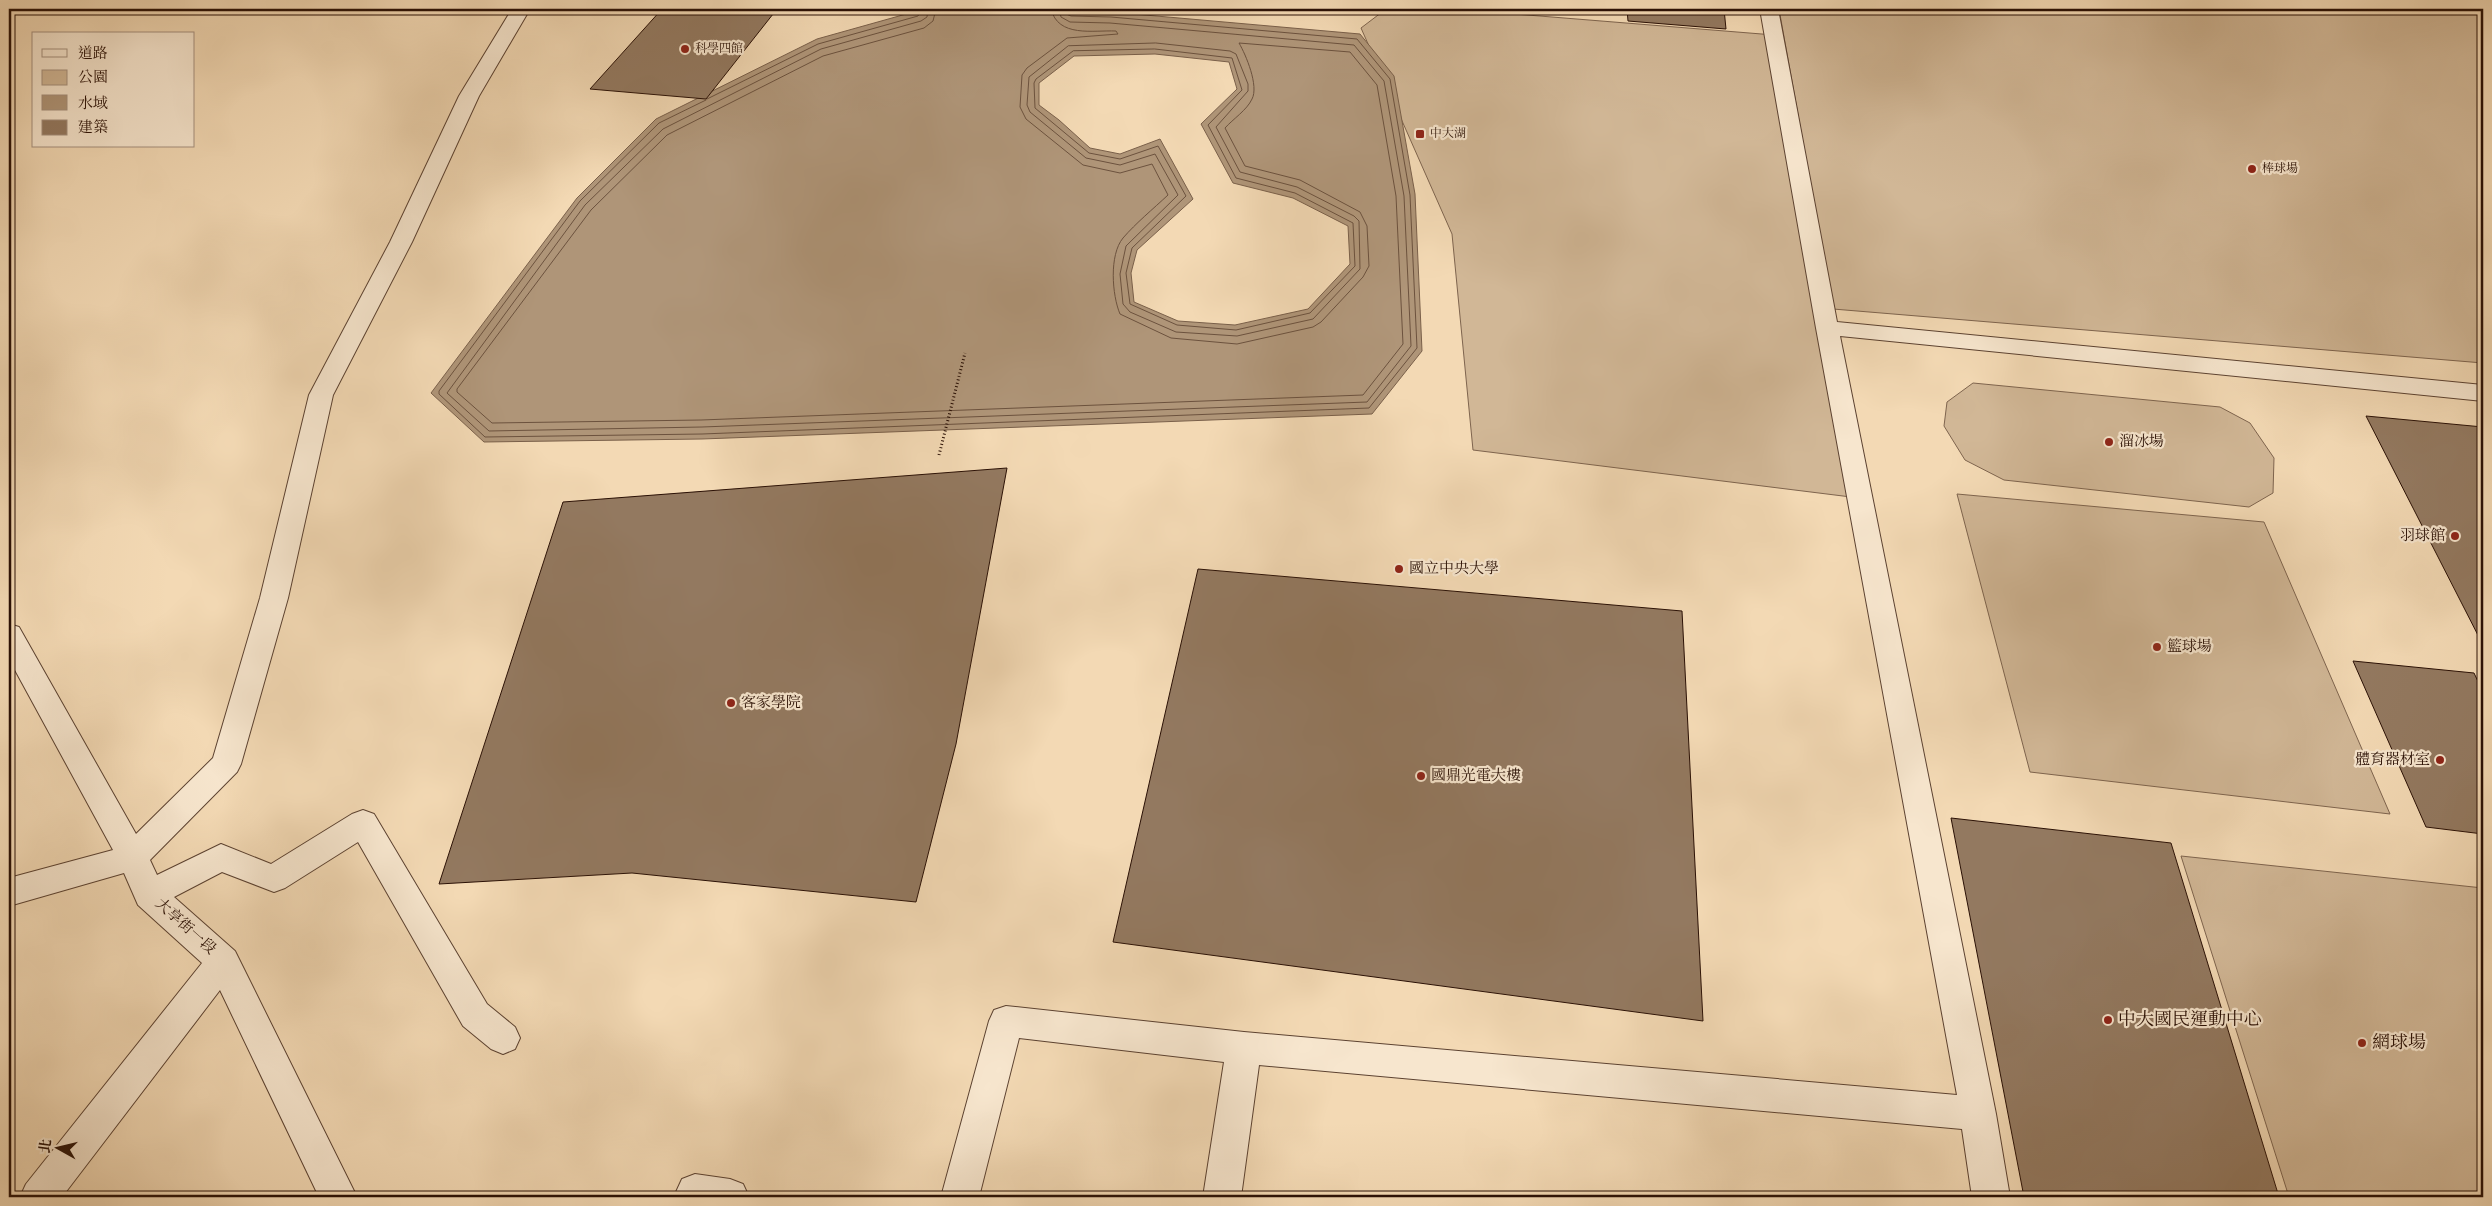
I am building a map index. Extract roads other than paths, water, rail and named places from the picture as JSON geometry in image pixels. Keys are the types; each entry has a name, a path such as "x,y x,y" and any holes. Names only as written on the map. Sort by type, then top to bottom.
{"street":[{"path":"9,892 133,857 226,764 274,598 321,394 401,242 469,96 520,9"},
{"path":"1769,9 1827,328 1978,1114 1991,1197"},
{"path":"1827,328 2483,393"},
{"name":"大享街一段","path":"9,634 133,857 149,895 223,961 338,1197"},
{"path":"149,895 222,857 274,879 307,856 363,823 475,1014 503,1038"},
{"path":"39,1197 223,961"},
{"path":"960,1197 1006,1021 1244,1048 1978,1114"},
{"path":"1222,1197 1244,1048"}],"water":[{"name":"中大湖","path":"924,9 1111,12 1360,34 1394,76 1415,194 1422,351 1372,414 702,439 484,442 431,393 577,198 656,119 817,39","holes":["1155,54 1229,62 1237,89 1201,124 1233,183 1293,198 1348,226 1350,264 1308,309 1235,325 1178,321 1134,302 1131,273 1137,250 1193,199 1160,139 1120,154 1090,148 1039,105 1039,83 1074,56"]}],"place":[{"name":"科學四館","path":"685,49"},
{"name":"中大湖","path":"1420,134"},
{"name":"棒球場","path":"2252,169"},
{"name":"溜冰場","path":"2109,442"},
{"name":"羽球館","path":"2455,536"},
{"name":"國立中央大學","path":"1399,569"},
{"name":"籃球場","path":"2157,647"},
{"name":"客家學院","path":"731,703"},
{"name":"體育器材室","path":"2440,760"},
{"name":"國鼎光電大樓","path":"1421,776"},
{"name":"中大國民運動中心","path":"2108,1020"},
{"name":"網球場","path":"2362,1043"}]}
